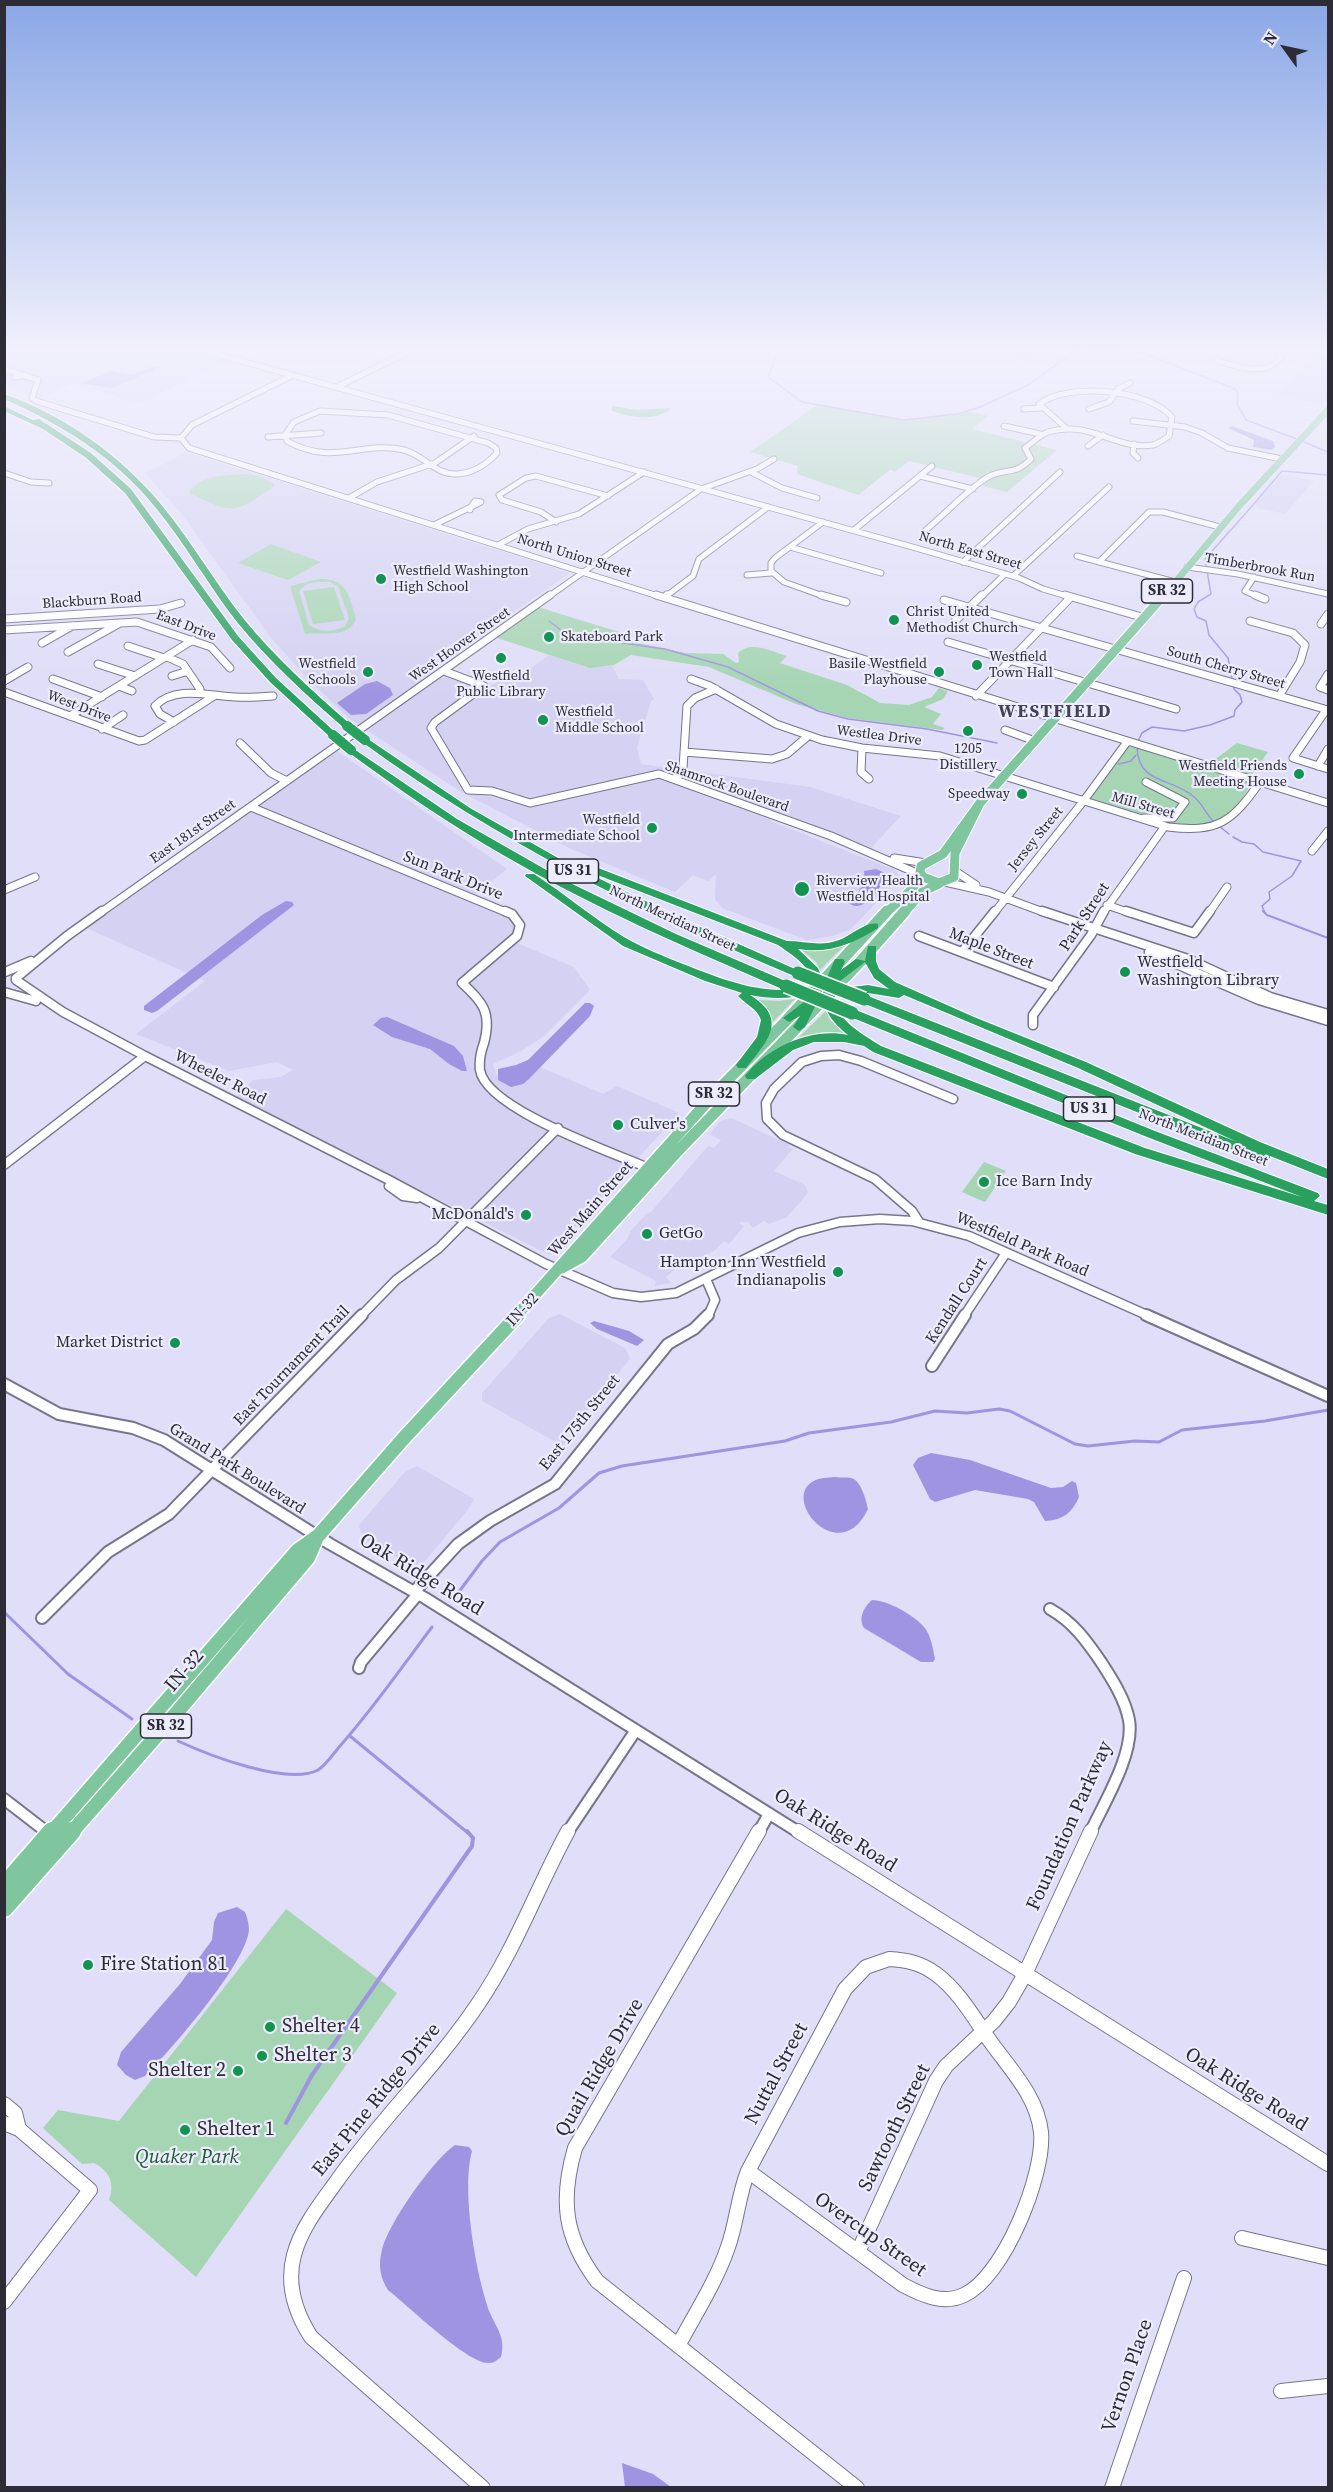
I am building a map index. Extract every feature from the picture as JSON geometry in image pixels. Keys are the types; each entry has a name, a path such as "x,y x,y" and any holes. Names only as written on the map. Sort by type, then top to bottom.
{"highway":[{"name":"North Meridian Street","path":"100,465 128,491 235,638 273,680 351,750 415,796 491,845 566,886 647,926 786,986 1162,1138 1329,1202"},
{"name":"North Meridian Street","path":"119,465 147,492 251,633 283,668 365,740 409,772 506,833 634,902 798,973 1124,1104 1329,1181"},
{"path":"506,833 669,901 782,943 810,948 831,947 847,942 874,926"},
{"path":"491,845 499,855 619,939 753,1000 767,1016 768,1026 765,1036 742,1065"},
{"path":"782,943 810,965 833,1012 842,1024 877,1048"},
{"path":"872,949 871,965 880,978 891,985 946,1010 1082,1065 1255,1145 1329,1174"},
{"path":"799,1027 839,962"},
{"path":"789,1018 860,962"},
{"path":"710,979 761,995 793,996 849,989 878,990 946,1010"},
{"path":"751,1076 782,1050 803,1039 821,1036 842,1038 877,1048 1140,1151 1329,1210"}],"main road":[{"name":"SR 32","path":"928,863 943,854 961,826 981,802 1144,618 1220,527 1277,465"},
{"name":"SR 32","path":"954,871 955,853 981,802"},
{"path":"839,962 912,889 921,875 920,868 928,863 943,862 954,871 954,877 924,890 860,962"},
{"path":"921,875 929,881 943,882"},
{"name":"West Main Street","path":"559,1270 571,1253 742,1065 789,1018"},
{"name":"West Main Street","path":"559,1270 582,1257 676,1153 799,1027"},
{"name":"IN-32","path":"4,1908 174,1716 304,1563 318,1536 396,1446 559,1270"},
{"name":"IN-32","path":"4,1886 297,1551 318,1536"}],"street":[{"name":"North Union Street","path":"244,465 976,696 1329,803"},
{"path":"349,498 377,482 428,466 441,472 462,473 481,465"},
{"name":"North East Street","path":"620,465 963,561 1028,581 1041,588 1144,618"},
{"name":"West Hoover Street","path":"350,737 702,488 751,472 763,465"},
{"path":"926,530 992,475 1016,473 1024,465"},
{"path":"854,530 932,466"},
{"path":"498,545 524,531 579,514 644,472"},
{"path":"751,472 776,486 817,498"},
{"path":"963,561 1060,472"},
{"path":"4,473 32,482 49,483"},
{"path":"556,522 541,512 502,500 499,495 526,478 536,476 608,496"},
{"path":"920,476 974,489"},
{"path":"1013,576 1109,486"},
{"path":"665,597 693,576 699,559 768,507"},
{"path":"434,525 451,515 470,510"},
{"path":"1099,562 1147,512 1163,512 1220,527"},
{"path":"771,573 771,563 823,522"},
{"path":"790,547 881,573"},
{"path":"1077,556 1175,582"},
{"name":"Timberbrook Run","path":"1187,567 1254,577 1329,594"},
{"path":"747,575 771,573 787,584 846,602"},
{"path":"956,623 954,622 1005,574"},
{"path":"1254,577 1245,591 1265,599"},
{"path":"976,696 1071,597"},
{"name":"South Cherry Street","path":"944,600 1326,711"},
{"name":"Blackburn Road","path":"4,619 160,609 181,603"},
{"path":"1322,624 1329,614"},
{"path":"53,626 56,616"},
{"path":"1250,621 1293,633 1305,645 1300,662 1279,696"},
{"path":"68,652 122,622"},
{"name":"East Drive","path":"4,630 122,622 149,625 216,650 230,668"},
{"path":"42,643 74,625"},
{"path":"70,716 193,640"},
{"path":"948,642 1176,709"},
{"path":"128,646 181,662 200,689 200,693"},
{"path":"98,664 135,676"},
{"path":"4,681 28,667"},
{"path":"172,676 188,671"},
{"name":"Shamrock Boulevard","path":"444,671 484,686 435,722 431,728 468,790 492,791 530,804 659,774 874,853 921,875"},
{"path":"1329,675 1320,687 1329,690"},
{"path":"53,679 102,697"},
{"name":"Westlea Drive","path":"691,679 716,689 760,716 808,736 862,748 929,754 1004,776"},
{"path":"119,686 132,691"},
{"path":"674,779 682,773 687,706 695,698 716,689"},
{"name":"West Drive","path":"4,692 133,740 145,740 174,722"},
{"path":"214,696 174,722 157,711 156,704 171,696 200,693 214,696 273,696"},
{"path":"1326,711 1293,758 1329,769"},
{"path":"102,729 123,715"},
{"path":"1318,721 1329,724"},
{"path":"1005,730 1035,741"},
{"path":"684,752 772,759 787,754 808,736"},
{"name":"East 181st Street","path":"4,972 23,965 51,948 350,737"},
{"path":"240,743 272,773 287,781"},
{"name":"Jersey Street","path":"962,952 1130,743"},
{"path":"862,748 861,772 869,779"},
{"path":"1318,766 1329,749"},
{"name":"Mill Street","path":"1004,776 1165,826 1206,828 1224,823 1238,814 1260,782"},
{"path":"1143,819 1173,818 1185,802 1146,782"},
{"name":"Sun Park Drive","path":"251,807 512,914 520,925 517,936 462,983 482,1001 488,1014 481,1060 481,1074 486,1086 507,1104 648,1168"},
{"name":"Park Street","path":"1033,1025 1034,1015 1095,930 1107,905 1165,826"},
{"path":"1312,851 1329,831"},
{"name":"Shamrock Boulevard","path":"874,853 928,863"},
{"path":"954,871 989,892 1095,930 1181,957 1262,994 1329,1014"},
{"path":"7,886 35,877"},
{"path":"943,882 989,892"},
{"path":"1107,905 1194,933 1227,887"},
{"path":"1095,930 1099,934 1193,969 1274,1006 1329,1021"},
{"name":"Maple Street","path":"919,936 1054,987"},
{"name":"East 181st Street","path":"4,991 51,948"},
{"name":"Wheeler Road","path":"4,972 14,974 16,979 63,1012 364,1168 403,1196 423,1199 559,1270"},
{"name":"Wheeler Road","path":"4,991 30,998 57,1012 63,1012"},
{"path":"919,1222 912,1211 875,1179 783,1135 767,1119 766,1103 774,1089 802,1062 812,1058 838,1055 861,1060 953,1099"},
{"path":"4,1165 145,1056"},
{"name":"East Tournament Trail","path":"42,1618 96,1562 117,1545 169,1514 396,1280 439,1248 558,1128"},
{"name":"Westfield Park Road","path":"559,1270 603,1289 631,1297 666,1295 706,1279 792,1236 827,1224 867,1220 919,1222 963,1234 1006,1252 1329,1396"},
{"name":"Kendall Court","path":"932,1366 1006,1252"},
{"name":"East 175th Street","path":"359,1668 361,1662 416,1593 458,1544 490,1521 555,1484 668,1344 694,1329 708,1316 715,1300 714,1293 706,1279"},
{"name":"Grand Park Boulevard","path":"4,1383 59,1414 133,1428 150,1434 318,1536"},
{"name":"Oak Ridge Road","path":"318,1536 416,1593 1329,2164"},
{"name":"Foundation Parkway","path":"1025,1974 1121,1765 1129,1741 1127,1710 1115,1686 1085,1638 1067,1618 1050,1609"},
{"name":"East Pine Ridge Drive","path":"483,2487 311,2337 300,2322 293,2305 290,2284 292,2263 307,2224 351,2158 478,2005 508,1956 573,1824 636,1730"},
{"path":"4,1798 50,1834"},
{"name":"Quail Ridge Drive","path":"769,1814 575,2148 569,2165 564,2196 565,2214 572,2242 597,2281 857,2487"},
{"name":"Nuttal Street","path":"678,2346 725,2253 737,2199 748,2171 840,1996 854,1975 868,1965 891,1959 921,1963 947,1983 984,2032"},
{"name":"Sawtooth Street","path":"858,2252 936,2081 946,2066 984,2032 1005,2008 1025,1974"},
{"name":"Overcup Street","path":"748,2171 903,2285 918,2293 939,2299 963,2296 976,2289 994,2272 1037,2171 1041,2154 1041,2133 1029,2096 984,2032"},
{"path":"4,2104 15,2113 19,2129"},
{"path":"4,2123 19,2129 90,2190 4,2302"},
{"path":"1242,2238 1329,2258"},
{"name":"Vernon Place","path":"1112,2487 1184,2278"},
{"path":"1281,2391 1329,2386"}],"shaded area":[{"name":"Westfield Schools","path":"160,465 229,465 570,573 430,670 478,687 490,687 501,679 523,674 549,655 590,668 613,666 618,679 643,680 654,699 651,701 637,748 641,764 810,787 901,816 871,848 777,814 770,821 895,870 898,880 851,929 833,936 807,940 722,908 715,899 716,874 708,881 693,875 675,892 569,848 458,790 350,719 308,679 272,639 180,512 145,473"},
{"path":"1282,474 1314,481 1285,514 1258,508 1255,504"},
{"path":"377,681 390,688 393,695 366,714 351,715 337,703 365,684"},
{"path":"337,751 507,869 476,894 518,911 523,927 517,943 574,967 590,990 544,1036 521,1051 493,1064 497,1076 522,1084 540,1067 603,1094 617,1086 679,1113 550,1255 235,1099 253,1080 281,1077 293,1070 277,1062 229,1071 136,1034 205,981 84,927"},
{"path":"876,869 885,873 887,878 874,895 858,906 846,901 861,899 859,890 865,883 864,871"},
{"path":"286,901 294,905 157,1011 152,1013 144,1010 144,1006 262,915"},
{"path":"585,1003 594,1006 590,1016 529,1079 523,1084 511,1087 498,1080 498,1069 528,1060"},
{"path":"387,1017 454,1046 463,1056 467,1071 462,1071 449,1064 430,1049 392,1037 373,1025 381,1018"},
{"path":"731,1118 790,1145 788,1147 793,1149 774,1171 805,1185 808,1193 787,1217 769,1224 764,1221 753,1228 748,1222 741,1222 739,1224 744,1226 729,1244 724,1241 714,1251 688,1263 682,1263 666,1277 671,1283 655,1286 656,1281 610,1257 708,1146 714,1148 721,1140 709,1134 721,1121"},
{"path":"560,1314 625,1348 630,1359 566,1436 570,1439 563,1446 482,1401 482,1393 549,1318"},
{"path":"594,1321 629,1331 644,1340 637,1346 597,1329 590,1323"},
{"path":"931,1453 970,1460 1051,1488 1063,1487 1072,1481 1076,1483 1079,1497 1074,1507 1066,1515 1045,1521 1034,1502 1028,1499 975,1490 935,1502 930,1499 913,1465 918,1458"},
{"path":"417,1466 474,1499 425,1561 415,1568 363,1538 359,1525 405,1472"},
{"path":"821,1478 851,1478 858,1482 868,1509 856,1526 843,1532 830,1531 818,1525 804,1503 805,1491 812,1482"},
{"path":"872,1600 892,1605 920,1622 930,1638 935,1659 933,1662 921,1662 864,1628 863,1613"},
{"path":"237,1907 245,1912 249,1930 245,1945 222,1984 189,2027 145,2076 135,2080 126,2075 117,2065 121,2052 180,1984 212,1940 214,1922 218,1913"},
{"path":"455,2145 469,2147 472,2151 468,2187 475,2256 485,2297 502,2344 501,2357 491,2363 480,2361 467,2354 438,2332 388,2290 380,2271 382,2250 393,2225 423,2178"},
{"path":"622,2463 653,2474 671,2487 625,2487"}],"green space":[{"path":"796,465 904,465 895,472 890,470 858,495 797,474 798,466"},
{"path":"927,465 1039,465 1007,492 983,486 988,480"},
{"path":"246,474 258,476 273,483 274,486 250,502 233,508 216,505 189,493 193,487 206,479"},
{"path":"271,544 321,562 288,580 238,563"},
{"path":"319,579 336,581 349,596 356,619 347,630 341,632 305,634 290,586","holes":["330,582 338,587 349,618 345,626 341,628 332,630 313,628 309,625 299,591 305,585"]},
{"path":"334,587 345,620 313,624 303,591"},
{"path":"538,607 632,636 628,641 685,653 723,654 736,663 739,662 738,653 743,649 755,647 768,649 787,656 780,663 847,685 880,703 909,705 932,697 939,688 948,691 943,699 924,707 941,714 933,724 945,728 942,730 848,718 796,704 709,667 631,655 614,665 590,668 497,638"},
{"path":"1237,743 1268,752 1251,776 1209,764"},
{"path":"1130,746 1252,783 1230,813 1216,821 1200,825 1162,821 1088,798"},
{"path":"844,946 819,971 817,963 802,950 822,950"},
{"path":"795,999 771,1024 768,1012 757,1000 779,1001"},
{"path":"827,1010 829,1019 845,1035 820,1034 797,1039"},
{"name":"Ice Barn Indy","path":"984,1162 1006,1171 985,1202 962,1192"},
{"name":"Quaker Park","path":"286,1909 397,1993 196,2277 109,2200 111,2183 104,2170 94,2163 82,2164 43,2128 58,2110 119,2121"}],"waterway":[{"path":"1246,513 1282,471 1328,475"},
{"path":"1138,741 1142,733 1152,727 1184,731 1210,725 1234,716 1235,710 1242,702 1240,695 1234,689 1228,658 1209,635 1206,621 1197,617 1194,609 1198,602 1211,594 1205,559 1245,514"},
{"path":"549,621 567,635 665,649 728,667 818,711 848,719 927,729 997,743"},
{"path":"1137,747 1143,768 1158,779 1194,797 1215,823"},
{"path":"1119,764 1131,761 1136,755"},
{"path":"1219,826 1229,834"},
{"path":"1233,837 1242,842 1254,844 1263,852 1301,861 1292,876 1269,892 1270,899 1262,906 1265,913"},
{"path":"1265,913 1328,938"},
{"path":"455,1597 482,1561 500,1542 559,1508 599,1473 622,1466 785,1441 809,1433 891,1422 935,1411 967,1413 999,1409 1010,1411 1075,1444 1088,1446 1135,1441 1159,1442 1182,1430 1265,1421 1328,1410"},
{"path":"4,1612 68,1674 132,1719"},
{"path":"178,1741 228,1761 268,1772 305,1774 318,1770 364,1717 432,1627"},
{"path":"350,1736 468,1833"},
{"path":"286,2123 312,2075 472,1846 473,1838 467,1831"}],"place":[{"name":"Westfield Washington High School","path":"381,579"},
{"name":"Christ United Methodist Church","path":"894,620"},
{"name":"Skateboard Park","path":"549,637"},
{"name":"Westfield Public Library","path":"501,658"},
{"name":"Westfield Town Hall","path":"977,665"},
{"name":"Westfield Schools","path":"368,672"},
{"name":"Basile Westfield Playhouse","path":"939,672"},
{"name":"Westfield Middle School","path":"543,720"},
{"name":"1205 Distillery","path":"968,731"},
{"name":"Westfield Friends Meeting House","path":"1299,774"},
{"name":"Speedway","path":"1022,794"},
{"name":"Westfield Intermediate School","path":"652,828"},
{"name":"Riverview Health Westfield Hospital","path":"802,889"},
{"name":"Westfield Washington Library","path":"1125,972"},
{"name":"Culver's","path":"618,1125"},
{"name":"Ice Barn Indy","path":"984,1182"},
{"name":"McDonald's","path":"526,1215"},
{"name":"GetGo","path":"647,1234"},
{"name":"Hampton Inn Westfield Indianapolis","path":"838,1272"},
{"name":"Market District","path":"175,1343"},
{"name":"Fire Station 81","path":"88,1965"},
{"name":"Shelter 4","path":"270,2027"},
{"name":"Shelter 3","path":"262,2056"},
{"name":"Shelter 2","path":"238,2071"},
{"name":"Shelter 1","path":"185,2130"}],"district":[{"name":"WESTFIELD","path":"1055,712"}]}
